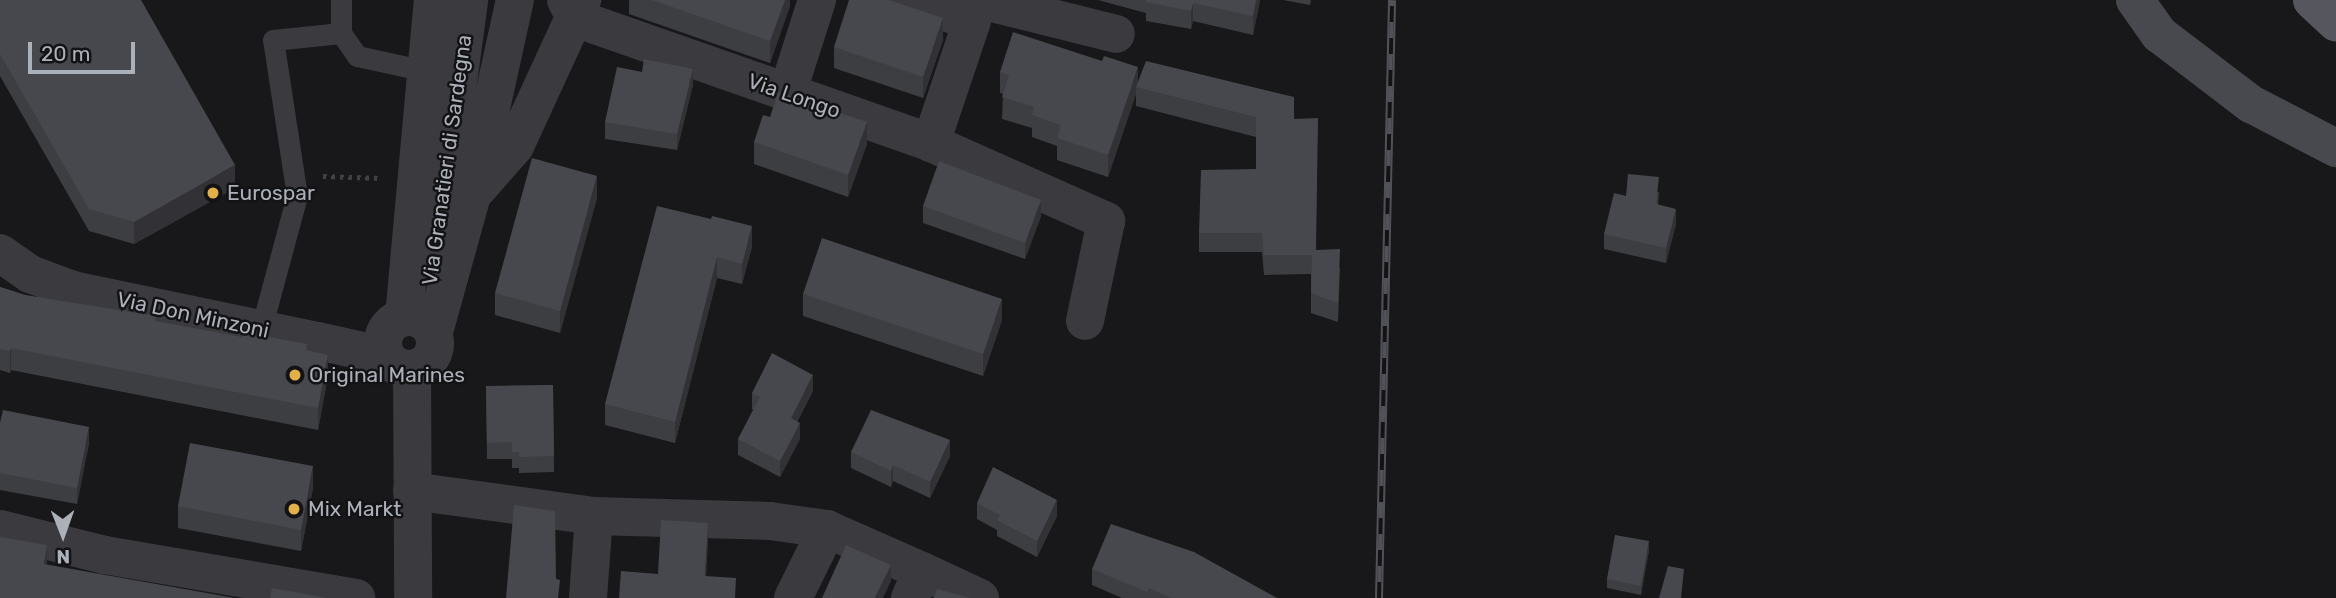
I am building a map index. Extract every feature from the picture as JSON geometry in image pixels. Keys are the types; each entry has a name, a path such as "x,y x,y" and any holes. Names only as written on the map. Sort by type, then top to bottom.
{"main road":[{"path":"2135,0 2159,34 2251,104 2336,148"},
{"path":"2312,0 2336,22"}],"street":[{"name":"Via Granatieri di Sardegna","path":"420,323 441,74 433,0"},
{"name":"Via Granatieri di Sardegna","path":"441,74 470,0"},
{"path":"413,598 412,491 401,366 382,341 393,321 420,323 472,195 515,0"},
{"path":"787,94 817,0"},
{"path":"931,144 954,5 1116,34"},
{"name":"Via Longo","path":"472,195 515,146 574,6 787,94 931,144 1107,221 1085,321"},
{"name":"Via Don Minzoni","path":"0,253 30,274 73,290 385,356 401,366"},
{"path":"412,491 594,516 770,522 827,529 916,585 980,598"},
{"path":"588,598 594,516"},
{"path":"0,528 105,555 356,598"},
{"path":"793,598 827,529"}],"lane":[{"path":"341,0 341,33 357,56 441,74"},
{"path":"261,329 297,196 274,40 341,33"}],"building":[{"path":"0,0 141,0 235,165 134,222 89,209 0,54"},
{"path":"652,0 785,0 770,41"},
{"path":"849,0 889,0 943,18 923,77 834,47"},
{"path":"1146,0 1256,0 1253,16 1193,3 1191,11"},
{"path":"1013,32 1102,61 1104,56 1138,67 1108,155 1057,138 1061,125 1032,115 1034,107 1002,97 1009,75 1000,72"},
{"path":"644,59 693,69 677,134 605,122 617,67 642,72"},
{"path":"1146,61 1294,97 1294,119 1318,118 1316,250 1340,249 1338,303 1311,293 1312,255 1264,255 1262,233 1199,233 1201,170 1256,169 1256,117 1136,87"},
{"path":"778,92 867,122 848,175 754,142 763,115 770,117"},
{"path":"532,158 597,176 560,311 495,293"},
{"path":"939,161 1041,200 1025,243 923,206"},
{"path":"1628,174 1659,177 1656,204 1676,209 1666,248 1604,234 1614,193 1626,196"},
{"path":"657,206 752,226 742,264 717,257 675,422 605,404"},
{"path":"822,238 1002,299 983,354 803,294"},
{"path":"0,287 25,295 156,316 155,321 242,337 242,332 307,344 306,350 328,355 318,408 11,348 10,351 0,349"},
{"path":"772,353 813,375 791,418 800,423 780,461 738,439 760,397 752,393"},
{"path":"553,385 554,456 519,457 519,452 512,452 512,442 487,443 486,386"},
{"path":"3,410 89,427 77,488 0,473 0,423"},
{"path":"871,410 950,440 930,482 893,465 891,471 851,452"},
{"path":"190,443 313,466 301,530 178,506"},
{"path":"993,467 1057,500 1037,541 997,520 1000,515 977,503"},
{"path":"514,505 555,511 556,579 560,580 558,598 506,598"},
{"path":"661,520 708,523 705,576 736,578 735,598 619,598 621,571 658,574"},
{"path":"1111,524 1194,552 1277,598 1172,598 1149,588 1147,592 1092,569"},
{"path":"1615,535 1649,541 1641,586 1607,579"},
{"path":"0,537 47,545 44,564 235,598 0,598"},
{"path":"846,545 891,565 875,598 822,598"},
{"path":"1668,566 1684,569 1681,598 1659,598"},
{"path":"272,588 327,598 270,598"},
{"path":"937,589 970,598 934,598"}],"railway":[{"path":"1379,598 1392,0"}],"place":[{"name":"Eurospar","path":"213,193"},
{"name":"Original Marines","path":"295,375"},
{"name":"Mix Markt","path":"294,509"}]}
